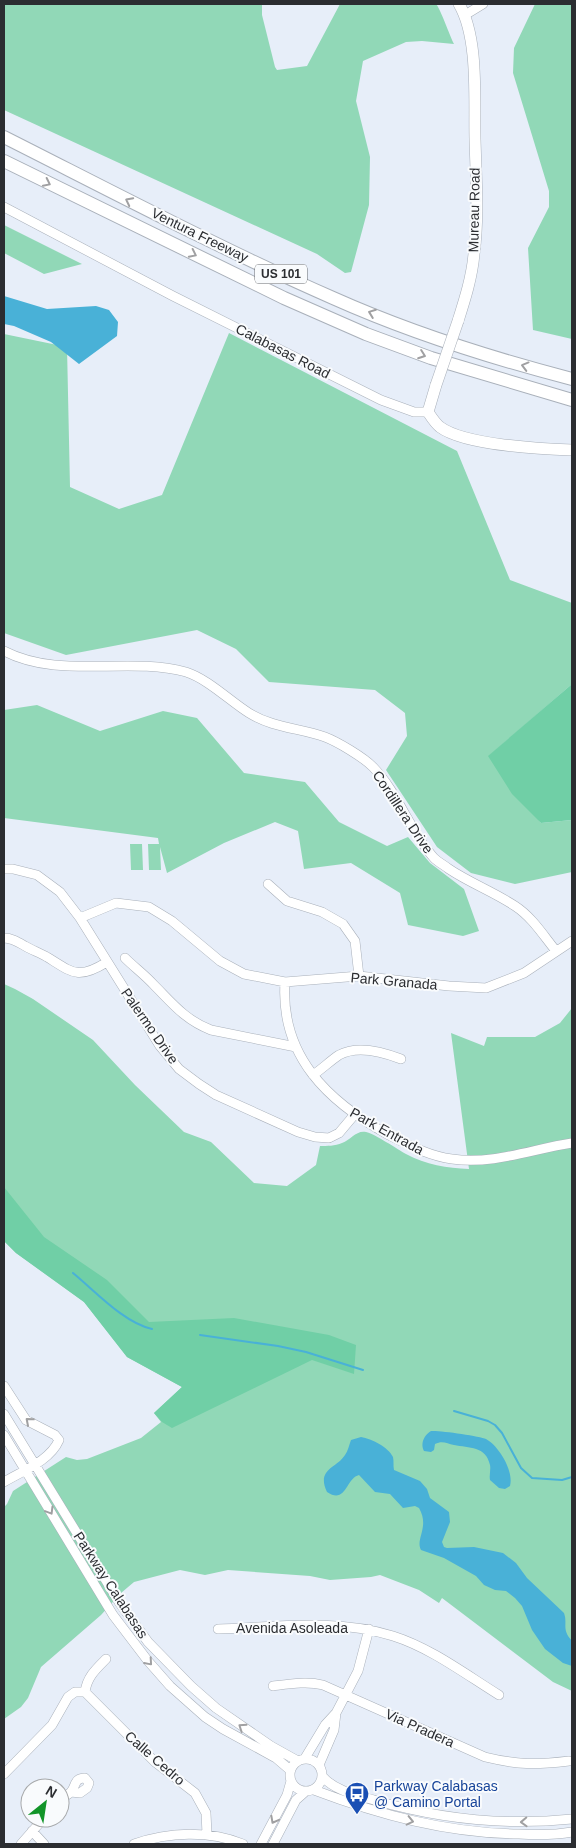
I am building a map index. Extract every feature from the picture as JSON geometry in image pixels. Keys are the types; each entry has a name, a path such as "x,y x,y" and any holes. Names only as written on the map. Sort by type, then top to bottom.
{"highway":[{"name":"Ventura Freeway","path":"4,137 136,204 334,299 425,334 506,362 572,379"},
{"name":"Ventura Freeway","path":"4,161 284,298 366,334 431,358 572,400"}],"main road":[{"name":"Mureau Road","path":"428,412 458,321 472,269 475,243 473,70 470,36 465,15 459,4"},
{"path":"428,412 442,429 461,436 510,446 572,450"}],"street":[{"path":"465,15 483,4"},
{"name":"Calabasas Road","path":"4,207 173,296 381,400 414,412 428,412"},
{"name":"Cordillera Drive","path":"4,651 16,658 46,664 156,667 188,673 226,695 258,718 277,726 325,737 353,752 372,766 391,790 402,812 434,858 463,878 516,906 531,920 556,951"},
{"name":"Palermo Drive","path":"4,869 13,869 37,876 60,892 80,918 160,1046 179,1069 216,1095 298,1132 315,1137 329,1138 339,1133 355,1114"},
{"path":"268,884 287,901 322,912 343,924 355,941 359,976"},
{"name":"Park Granada","path":"80,918 116,903 149,907 172,922 220,961 244,974 285,982 359,976 486,988 524,972 572,941"},
{"path":"4,938 11,938 63,969 78,974 92,972 107,962"},
{"path":"125,958 183,1015 201,1026 211,1030 296,1047"},
{"name":"Park Entrada","path":"285,982 286,1016 290,1035 301,1058 326,1091 371,1125 426,1153 453,1159 490,1160 522,1155 572,1143"},
{"path":"313,1075 339,1055 354,1049 386,1053 401,1059"},
{"path":"4,1386 26,1420 54,1435 58,1440 56,1447 48,1455 4,1482"},
{"name":"Parkway Calabasas","path":"4,1414 120,1602 148,1642 191,1686 216,1708 271,1746 302,1760"},
{"name":"Parkway Calabasas","path":"4,1435 113,1615 148,1662 170,1686 205,1717 276,1758 290,1770"},
{"name":"Avenida Asoleada","path":"218,1629 333,1625 369,1629 394,1636 420,1647 499,1695"},
{"path":"261,1844 287,1795 290,1770 302,1760 330,1718 336,1713 346,1695 363,1656 369,1629"},
{"path":"4,1774 52,1725 68,1697 75,1692 85,1692 86,1682 91,1674 106,1659"},
{"name":"Via Pradera","path":"273,1686 315,1683 323,1685 485,1757 512,1763 540,1765 569,1761"},
{"name":"Calle Cedro","path":"85,1692 155,1762 196,1793 206,1813 207,1834"},
{"path":"319,1765 336,1721 336,1713"},
{"path":"319,1736 325,1736 329,1741"},
{"path":"273,1844 296,1800 321,1782 322,1776 319,1765 313,1760 302,1760"},
{"path":"322,1776 334,1787 355,1795 430,1814 474,1820 510,1822 572,1819"},
{"path":"290,1781 296,1788 391,1816 464,1831 530,1835 572,1832"},
{"path":"21,1844 35,1828"},
{"path":"32,1831 44,1844"},
{"path":"134,1844 170,1836 207,1834 243,1844"}],"green space":[{"path":"4,4 262,4 262,15 277,70 307,66 340,4 436,4 454,44 422,41 406,42 363,61 356,101 370,157 369,205 351,272 345,273 317,254 4,110"},
{"path":"535,4 572,4 572,339 533,330 528,248 549,207 549,191 513,73 514,48"},
{"path":"4,225 82,264 44,274 4,253"},
{"path":"229,333 457,451 510,580 572,603 572,684 489,756 541,823 572,820 572,872 515,884 471,873 437,847 386,770 407,736 405,713 375,690 269,682 236,649 197,630 66,655 4,633 4,334 67,347 70,487 119,509 162,495"},
{"path":"572,684 572,820 541,823 512,794 488,756"},
{"path":"37,705 100,731 163,711 197,718 244,773 305,782 339,822 387,846 408,837 430,863 464,889 479,931 463,936 408,925 400,893 351,863 304,869 298,831 275,822 224,843 167,873 160,847 161,870 149,870 148,844 159,844 158,838 4,818 4,710"},
{"path":"130,844 142,844 143,870 131,870"},
{"path":"4,984 33,999 93,1040 135,1085 184,1132 211,1142 254,1183 287,1186 316,1165 320,1146 331,1146 345,1142 362,1132 375,1136 421,1161 445,1167 469,1169 451,1033 484,1046 487,1037 535,1037 560,1023 572,1008 572,1691 553,1682 442,1598 439,1603 419,1590 380,1575 330,1580 310,1576 228,1570 205,1575 180,1570 134,1582 121,1593 101,1615 41,1667 28,1698 21,1707 4,1719 4,1507 13,1491 66,1457 77,1460 87,1459 141,1438 161,1422 154,1413 182,1387 127,1357 84,1302 16,1253 4,1241"},
{"path":"4,1187 44,1237 107,1280 149,1322 234,1318 329,1335 356,1345 354,1374 312,1360 172,1428 162,1422 154,1413 182,1387 127,1357 84,1302 16,1253 4,1241"}],"water":[{"path":"4,296 47,309 96,306 109,310 118,322 117,336 79,364 51,342 14,326 4,324"},
{"path":"431,1431 476,1436 491,1442 508,1466 511,1480 510,1486 505,1489 499,1488 490,1480 488,1459 481,1451 440,1442 435,1444 434,1450 431,1452 424,1451 423,1440"},
{"path":"361,1437 384,1447 393,1457 394,1470 420,1481 427,1489 430,1498 449,1512 450,1522 442,1542 444,1547 474,1547 503,1553 516,1563 527,1578 564,1613 566,1630 572,1641 572,1666 563,1663 545,1649 532,1630 522,1606 506,1591 495,1590 484,1585 476,1576 444,1558 421,1550 420,1541 423,1521 419,1508 415,1506 403,1508 390,1494 375,1492 359,1475 351,1481 342,1493 333,1495 327,1492 324,1484 326,1474 345,1455 351,1440"}],"waterway":[{"path":"73,1273 120,1313 141,1326 152,1329"},
{"path":"200,1335 306,1352 363,1370"},
{"path":"454,1411 488,1421 495,1425 502,1433 521,1468 532,1478 562,1480 572,1477"}],"place":[{"name":"Parkway Calabasas @ Camino Portal","path":"357,1815"}]}
